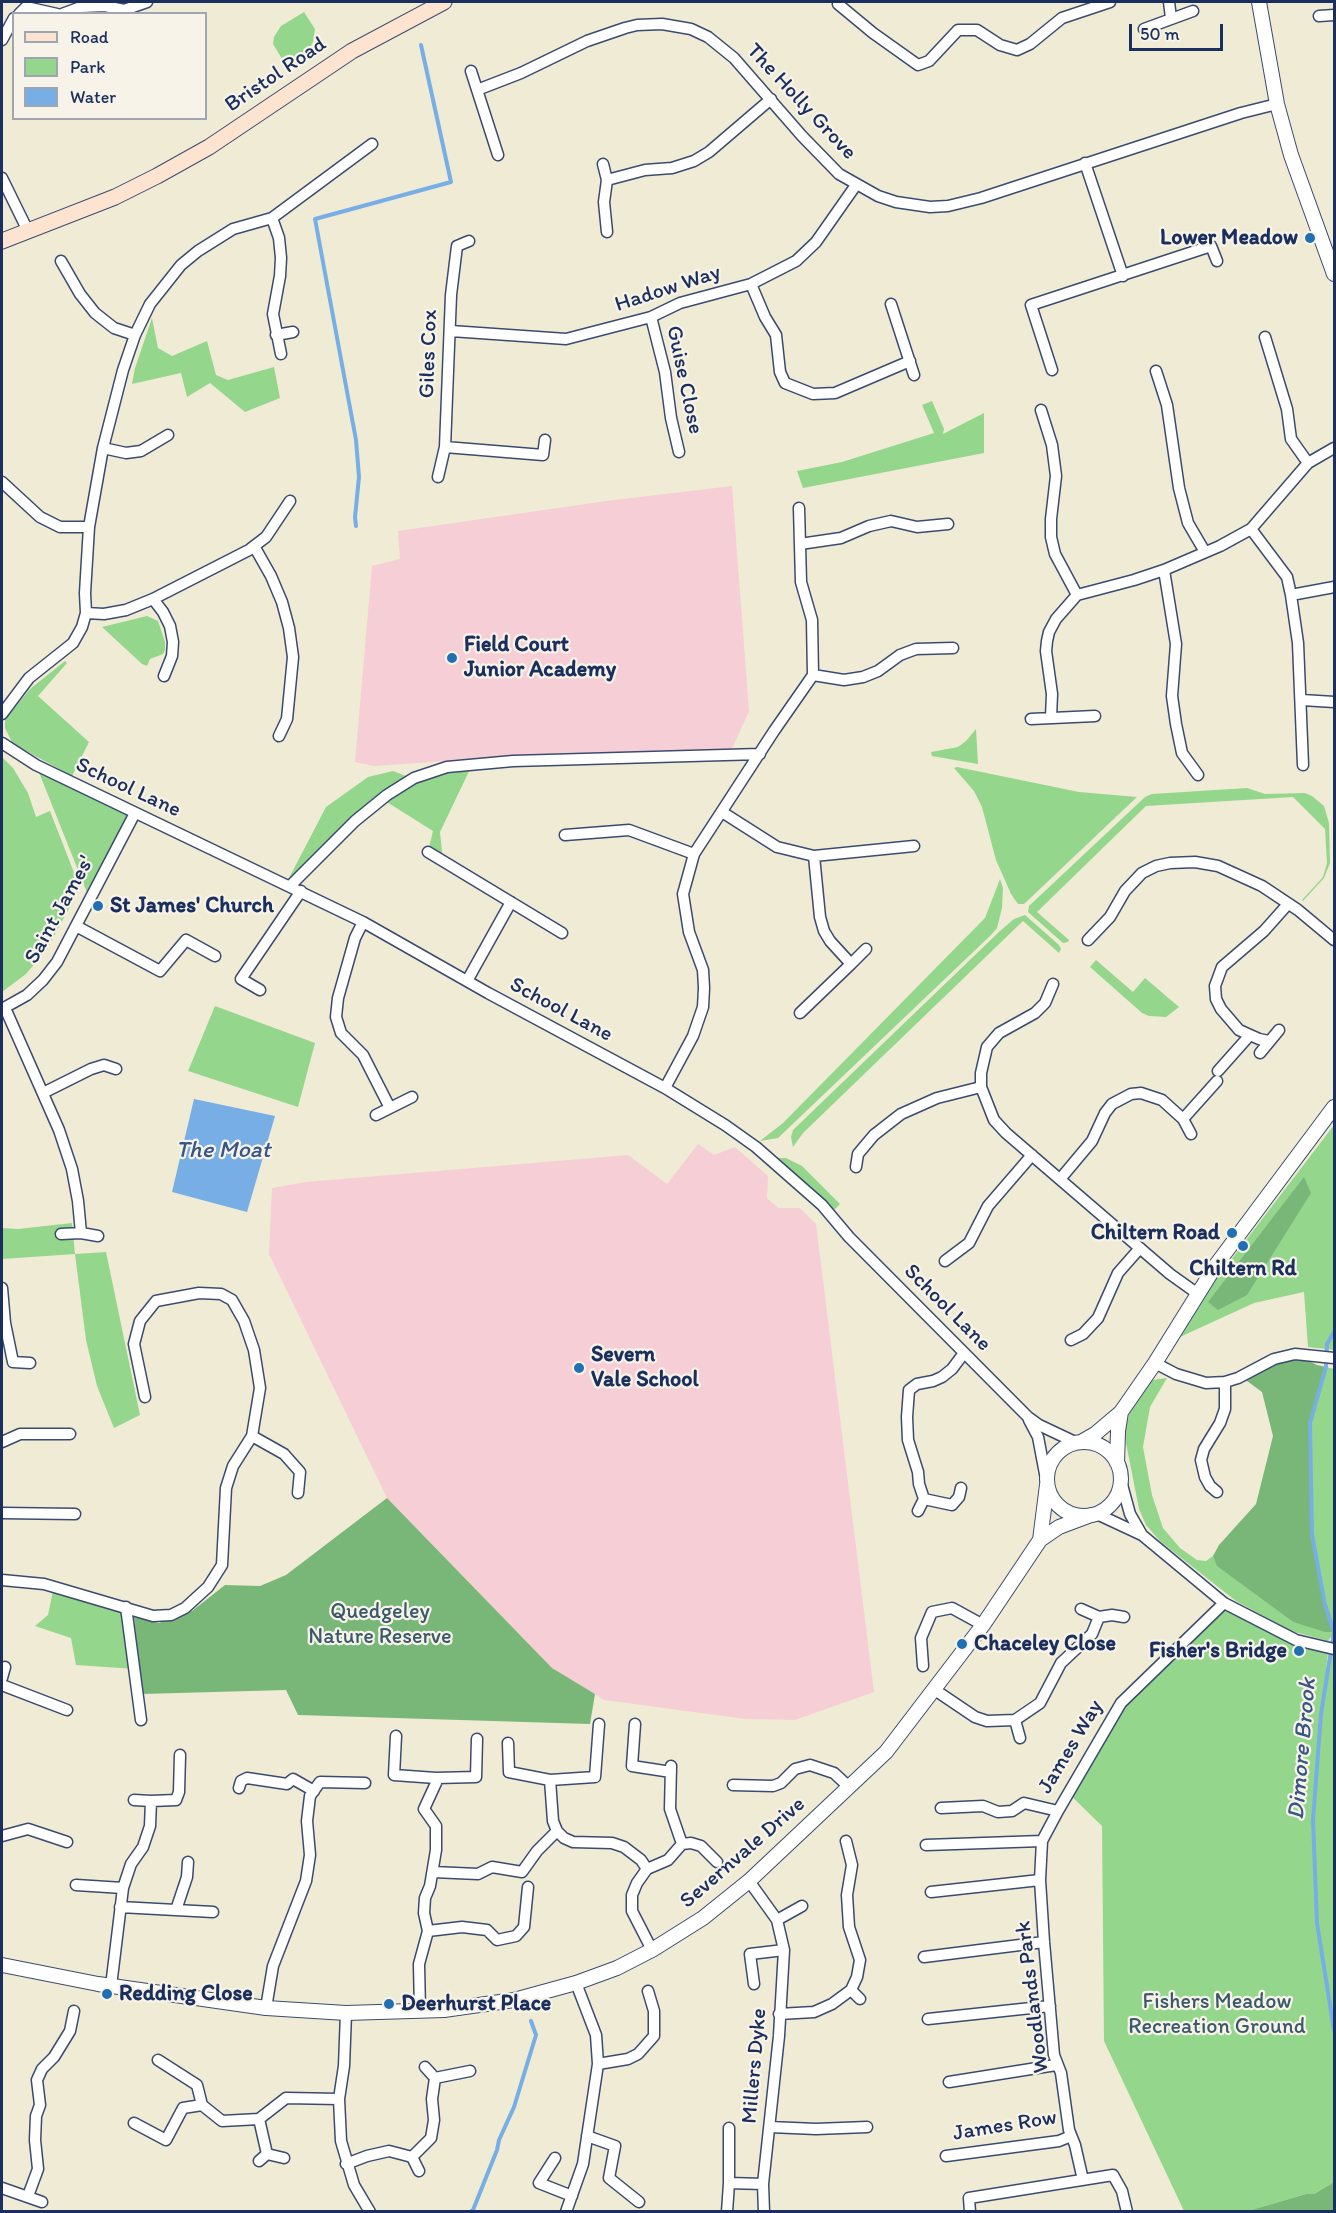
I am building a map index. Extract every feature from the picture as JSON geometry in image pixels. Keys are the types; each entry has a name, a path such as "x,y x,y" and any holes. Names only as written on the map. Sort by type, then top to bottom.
{"main road":[{"name":"Bristol Road","path":"2,242 115,197 167,171 209,147 352,51 444,2"}],"street":[{"path":"67,12 81,7 105,6 124,10 147,2"},
{"path":"838,4 873,33 918,65 929,61 958,30 977,30 1000,45 1017,50 1030,44 1062,18 1110,2"},
{"path":"1169,2 1171,18"},
{"path":"1259,2 1277,104 1291,155 1335,274"},
{"path":"23,7 47,12"},
{"path":"1144,29 1193,11"},
{"path":"1319,16 1335,15"},
{"path":"2,40 12,22"},
{"name":"The Holly Grove","path":"477,90 521,73 586,41 637,25 662,24 691,29 722,46 839,174 856,185 896,202 930,207 948,206 981,198 1241,113 1277,104"},
{"path":"471,71 498,155"},
{"path":"607,180 645,170 672,168 694,160 709,152 771,99"},
{"path":"2,714 29,678 73,643 82,627 86,613 89,527 103,448 123,370 135,335 150,304 181,265 217,237 233,229 272,218 372,144"},
{"path":"1085,163 1123,276"},
{"path":"603,164 607,180 604,202 607,232"},
{"path":"2,178 27,231"},
{"name":"Hadow Way","path":"451,331 567,339 651,317 680,303 751,284 796,261 816,242 856,185"},
{"path":"272,218 279,238 281,258 273,315 280,354"},
{"name":"Giles Cox","path":"438,477 445,447 451,295 457,246 469,241"},
{"path":"1053,370 1031,305 1211,246 1217,261"},
{"path":"61,261 80,294 95,313 114,328 135,335"},
{"path":"751,284 765,317 776,335 780,372 785,383 813,394 835,393 909,362"},
{"path":"891,304 914,375"},
{"name":"Guise Close","path":"651,317 679,452"},
{"path":"276,335 293,332"},
{"path":"1265,337 1287,409 1291,439 1308,463"},
{"path":"1156,371 1167,405 1179,488 1188,523 1205,552"},
{"path":"1041,410 1052,445 1056,476 1051,519 1054,554 1077,595"},
{"path":"103,448 126,453 141,451 168,435"},
{"path":"445,447 543,455 545,440"},
{"path":"1051,717 1052,694 1046,651 1047,641 1056,619 1077,595 1164,570 1251,529 1308,463 1335,448"},
{"path":"2,482 40,517 60,527 89,527"},
{"path":"86,613 104,614 126,610 153,599 254,546 266,537 290,501"},
{"path":"665,1088 693,1036 703,1007 705,988 703,970 689,932 683,894 694,854 813,675 812,620 801,582 799,508"},
{"path":"800,544 841,538 869,526 891,521 917,527 948,524"},
{"path":"1251,529 1287,577 1291,595 1298,643 1303,765"},
{"path":"254,546 282,602 293,657 286,719 279,736"},
{"path":"1164,570 1176,644 1172,696 1176,724 1182,753 1197,775"},
{"path":"1291,595 1335,587"},
{"path":"153,599 170,626 173,642 172,656 164,676"},
{"path":"813,675 844,680 862,677 878,671 900,655 916,649 953,648"},
{"path":"1302,700 1335,702"},
{"path":"1031,719 1095,716"},
{"name":"School Lane","path":"2,743 36,765 363,922 665,1088 756,1148 822,1205 849,1237 1028,1417 1039,1425 1078,1442"},
{"path":"290,886 356,821 387,795 414,778 447,767 513,760 760,754"},
{"path":"722,812 777,847 814,856 914,846"},
{"name":"Saint James'","path":"3,1009 27,995 57,962 135,813"},
{"path":"565,835 629,830 694,854"},
{"path":"428,852 562,933"},
{"path":"814,856 820,917 824,931 851,964"},
{"path":"1089,940 1110,917 1132,881 1142,873 1156,866 1170,863 1195,862 1218,866 1262,886 1298,910 1335,940"},
{"path":"260,990 241,979 301,891"},
{"path":"467,981 511,902"},
{"path":"1269,1041 1239,1030 1221,1009 1216,999 1215,986 1222,967 1264,931 1288,904"},
{"path":"363,922 355,938 338,998 336,1017 341,1033 363,1054 390,1108"},
{"path":"76,926 160,971 186,940 214,956"},
{"path":"800,1013 866,950"},
{"path":"1053,984 1045,1003 1035,1013 999,1033 987,1047 981,1073 981,1087 994,1120 1170,1274 1198,1294"},
{"path":"3,1009 59,1130 72,1169 81,1233"},
{"path":"1260,1053 1279,1030"},
{"path":"1183,1119 1250,1035"},
{"path":"43,1093 91,1069 104,1065 116,1069"},
{"path":"856,1167 858,1154 874,1135 901,1114 937,1098 981,1087"},
{"path":"1061,1178 1092,1141 1105,1113 1122,1097 1142,1093 1162,1100 1183,1119 1191,1134"},
{"path":"376,1115 412,1097"},
{"path":"1121,1481 1114,1501 1094,1514 1081,1516 1062,1509 1055,1502 1047,1481 1048,1466 1054,1456 1064,1447 1095,1434 1121,1412 1223,1256 1335,1107"},
{"path":"945,1261 969,1243 988,1206 1032,1155"},
{"path":"61,1234 81,1233 98,1236"},
{"path":"1071,1340 1083,1334 1098,1318 1118,1273 1140,1248"},
{"path":"2,1288 3,1323 13,1362 30,1363"},
{"path":"2,1580 44,1584 153,1616 171,1615 196,1600 208,1587 222,1565 226,1488 233,1466 252,1436 260,1388 254,1350 248,1330 232,1300 221,1294 199,1293 156,1301 140,1320 134,1344 145,1397"},
{"path":"918,1511 924,1499 908,1440 909,1390 916,1384 942,1377 952,1369 964,1353"},
{"path":"1155,1363 1176,1374 1206,1383 1225,1382 1238,1378 1274,1359 1295,1354 1335,1358"},
{"path":"1217,1492 1205,1478 1201,1460 1204,1449 1220,1423 1225,1409 1225,1382"},
{"path":"1121,1412 1117,1462 1130,1514 1142,1535"},
{"name":"School Lane","path":"1028,1417 1038,1437 1047,1481"},
{"path":"2,1442 20,1434 70,1434"},
{"path":"252,1436 284,1454 300,1472 298,1493"},
{"path":"1078,1442 1100,1445 1110,1452 1117,1462"},
{"name":"Severnvale Drive","path":"1040,1540 1047,1481"},
{"path":"924,1499 952,1505 959,1497 961,1488"},
{"path":"2,1513 75,1514"},
{"path":"1094,1514 1142,1535 1224,1603 1296,1640 1335,1649"},
{"name":"Severnvale Drive","path":"2,1965 111,1986 266,2008 346,2013 454,2009 514,2000 576,1983 617,1968 652,1950 703,1918 749,1881 886,1752 983,1625 1040,1540 1059,1527 1094,1514"},
{"name":"James Way","path":"941,1808 983,1806 998,1812 1005,1812 1012,1811 1024,1803 1058,1811 1115,1713 1128,1696 1224,1603"},
{"path":"126,1607 141,1720"},
{"path":"922,1666 921,1638 930,1607 952,1608 983,1625"},
{"path":"1081,1609 1098,1617 1112,1615 1124,1617"},
{"path":"935,1690 975,1717 987,1722 1015,1720 1040,1703 1061,1663 1092,1634 1098,1617"},
{"path":"2,1684 68,1710"},
{"path":"1015,1720 1020,1738"},
{"path":"508,1743 508,1772 550,1780 595,1777 599,1724"},
{"path":"635,1724 632,1766 671,1769 670,1809 682,1844"},
{"path":"396,1736 394,1775 436,1780 476,1777 477,1739"},
{"path":"134,1800 176,1800 179,1792 180,1755"},
{"path":"733,1785 773,1786 781,1783 795,1769 810,1765 834,1773 849,1787"},
{"path":"239,1788 241,1780 247,1778 287,1784 293,1779 317,1787 365,1783"},
{"path":"420,2011 419,1964 428,1931 424,1913 424,1898 430,1886 436,1850 436,1826 424,1809 436,1780"},
{"path":"550,1780 553,1821 557,1831 564,1838 573,1842 612,1843 624,1847 641,1860 647,1869"},
{"path":"266,2008 273,1966 306,1881 310,1855 307,1821 310,1796 317,1787"},
{"path":"111,1986 123,1888 131,1864 143,1847 150,1826 151,1801"},
{"name":"Woodlands Park","path":"1058,1811 1042,1841 1040,1880 1044,1942 1056,2066 1061,2073 1071,2136 1083,2180"},
{"path":"2,1836 28,1829 67,1842"},
{"path":"433,1872 478,1874 492,1867 522,1872 537,1851 557,1831"},
{"path":"779,2014 814,2012 832,2004 852,1990 860,1960 849,1927 847,1895 852,1865 846,1841"},
{"path":"926,1845 1042,1841"},
{"path":"652,1950 632,1911 632,1895 647,1869 668,1860 682,1844 692,1843 701,1846 717,1862"},
{"path":"176,1910 187,1877 188,1862"},
{"path":"931,1892 1040,1880"},
{"name":"Millers Dyke","path":"749,1881 777,1920 784,1950 779,2036 764,2184 764,2211"},
{"path":"76,1885 123,1888"},
{"path":"428,1931 462,1927 487,1930 497,1940 516,1936 524,1927 528,1887"},
{"path":"777,1920 802,1906"},
{"path":"120,1907 213,1912"},
{"path":"924,1957 1044,1942"},
{"name":"Millers Dyke","path":"754,1984 749,1949 784,1950"},
{"path":"566,2211 583,2164 598,2064 596,2036 576,1983"},
{"path":"852,1990 860,1999"},
{"path":"598,2064 628,2059 660,2038 648,1991"},
{"path":"928,2019 1050,2006"},
{"path":"28,2196 38,2169 35,2140 36,2116 40,2105 37,2080 42,2069 54,2057 70,2031 74,2011"},
{"path":"346,2013 344,2066 339,2099 341,2141 354,2185 370,2211"},
{"path":"158,2060 197,2085 202,2105 222,2121 259,2119 286,2098 339,2099"},
{"path":"949,2082 1056,2066"},
{"path":"425,2067 435,2078"},
{"path":"435,2078 470,2072"},
{"path":"412,2157 431,2138 435,2078"},
{"path":"40,2105 52,2104"},
{"path":"134,2123 166,2140 183,2108 202,2105"},
{"path":"259,2119 263,2157 284,2158"},
{"path":"770,2127 868,2128"},
{"name":"Millers Dyke","path":"727,2211 729,2128"},
{"path":"587,2136 619,2144 609,2178 639,2202"},
{"name":"James Row","path":"946,2156 1059,2141 1071,2136"},
{"path":"346,2164 389,2151 412,2157 419,2171"},
{"path":"555,2158 539,2183 572,2196"},
{"path":"970,2211 969,2198 1113,2175 1122,2191 1126,2211"},
{"path":"729,2183 764,2184"},
{"path":"2,2188 42,2202"}],"shaded area":[{"name":"Field Court Junior Academy","path":"732,486 749,711 732,749 522,756 374,766 355,762 372,566 400,559 398,531 606,501"},
{"name":"Severn Vale School","path":"698,1144 714,1155 735,1147 768,1176 767,1198 770,1201 779,1208 800,1208 816,1224 874,1692 795,1720 746,1719 604,1700 552,1668 387,1498 269,1254 272,1188 306,1182 628,1155 667,1184"}],"green space":[{"path":"304,12 315,29 313,42 308,51 287,67 273,44 274,37 281,26"},
{"path":"152,318 158,348 172,356 207,341 216,375 228,380 274,367 280,398 245,412 210,383 187,397 181,373 132,384"},
{"path":"932,401 944,429 943,434 984,413 984,453 803,488 797,471 842,462 934,433 922,405"},
{"path":"147,616 158,621 165,642 165,650 163,654 150,659 147,666 102,627"},
{"path":"65,661 67,663 38,696 89,742 72,776 12,742 5,728 5,720 30,689"},
{"path":"976,729 978,764 932,756 931,752 958,747"},
{"path":"2,757 13,768 28,793 36,817 50,811 80,888 47,949 26,974 2,992"},
{"path":"473,763 440,832 443,861 428,852 433,831 382,799 414,778"},
{"path":"36,765 135,813 90,900"},
{"path":"954,768 1079,792 1137,797 1024,904 1018,904 996,860 982,807 974,791"},
{"path":"393,771 406,776 340,828 338,826 342,831 292,881 288,880 326,807 368,777"},
{"path":"1247,788 1265,794 1305,793 1324,806 1329,823 1330,863 1324,878 1303,901 1323,877 1327,863 1325,829 1293,797 1146,806 1037,912 1069,940 1068,942 1063,943 1028,912 1029,906 1145,797 1152,794"},
{"path":"1000,879 1003,888 1002,908 997,928 991,935 778,1138 760,1141 783,1123 985,918"},
{"path":"1025,915 1059,945 1061,949 1059,953 1023,921 803,1133 793,1147 791,1137 793,1130 1000,931 1014,919"},
{"path":"1096,960 1133,992 1145,978 1179,1007 1166,1017 1149,1016 1142,1013 1090,967"},
{"path":"215,1006 315,1043 298,1107 188,1071"},
{"path":"1334,1125 1334,1350 1308,1347 1304,1292 1254,1303 1180,1337 1211,1286"},
{"path":"778,1158 786,1158 802,1166 840,1204 834,1210"},
{"path":"1304,1177 1311,1193 1247,1295 1218,1310 1208,1302"},
{"path":"72,1223 75,1254 2,1259 2,1228 18,1229"},
{"path":"106,1252 140,1415 114,1428 97,1386 86,1340 75,1254"},
{"path":"1295,1354 1326,1367 1310,1423 1312,1534 1325,1605 1334,1632 1325,1632 1293,1622 1217,1566 1213,1556 1219,1545 1256,1504 1273,1436 1262,1392 1247,1381 1238,1378"},
{"path":"1326,1367 1334,1369 1334,1633 1328,1641 1291,1631 1236,1601 1161,1542 1146,1525 1139,1509 1124,1433 1131,1408 1152,1380 1167,1378 1150,1407 1143,1447 1152,1495 1163,1528 1180,1548 1197,1560 1206,1561 1213,1556 1218,1566 1293,1622 1333,1632 1325,1605 1312,1534 1310,1423"},
{"name":"Quedgeley Nature Reserve","path":"387,1498 552,1668 595,1694 590,1724 298,1715 286,1690 142,1694 134,1617 159,1623 192,1611 225,1585 260,1586 286,1575"},
{"path":"54,1586 126,1607 135,1669 76,1665 71,1638 35,1626 48,1615"},
{"name":"Fishers Meadow Recreation Ground","path":"1224,1603 1328,1653 1326,1670 1330,1648 1334,1649 1334,2182 1314,2194 1306,2194 1248,2211 1184,2211 1104,2041 1102,1826 1067,1792 1121,1703"},
{"path":"1334,2182 1334,2211 1248,2211 1306,2194 1314,2194"}],"water":[{"name":"The Moat","path":"194,1099 275,1116 247,1212 172,1192"}],"waterway":[{"path":"356,526 359,477 356,440 315,219 451,182 421,45"},
{"name":"Dimore Brook","path":"1334,1332 1327,1344 1326,1367 1310,1423 1312,1534 1325,1605 1334,1632 1321,1714 1313,1820 1317,1923 1334,2030"},
{"path":"470,2212 473,2210 514,2107 536,2035 531,2021"}],"place":[{"name":"Lower Meadow","path":"1310,238"},
{"name":"Field Court Junior Academy","path":"452,658"},
{"name":"St James' Church","path":"98,906"},
{"name":"Chiltern Road","path":"1232,1233"},
{"name":"Chiltern Rd","path":"1243,1246"},
{"name":"Severn Vale School","path":"579,1368"},
{"name":"Chaceley Close","path":"962,1644"},
{"name":"Fisher's Bridge","path":"1299,1651"},
{"name":"Redding Close","path":"107,1994"},
{"name":"Deerhurst Place","path":"389,2004"}]}
